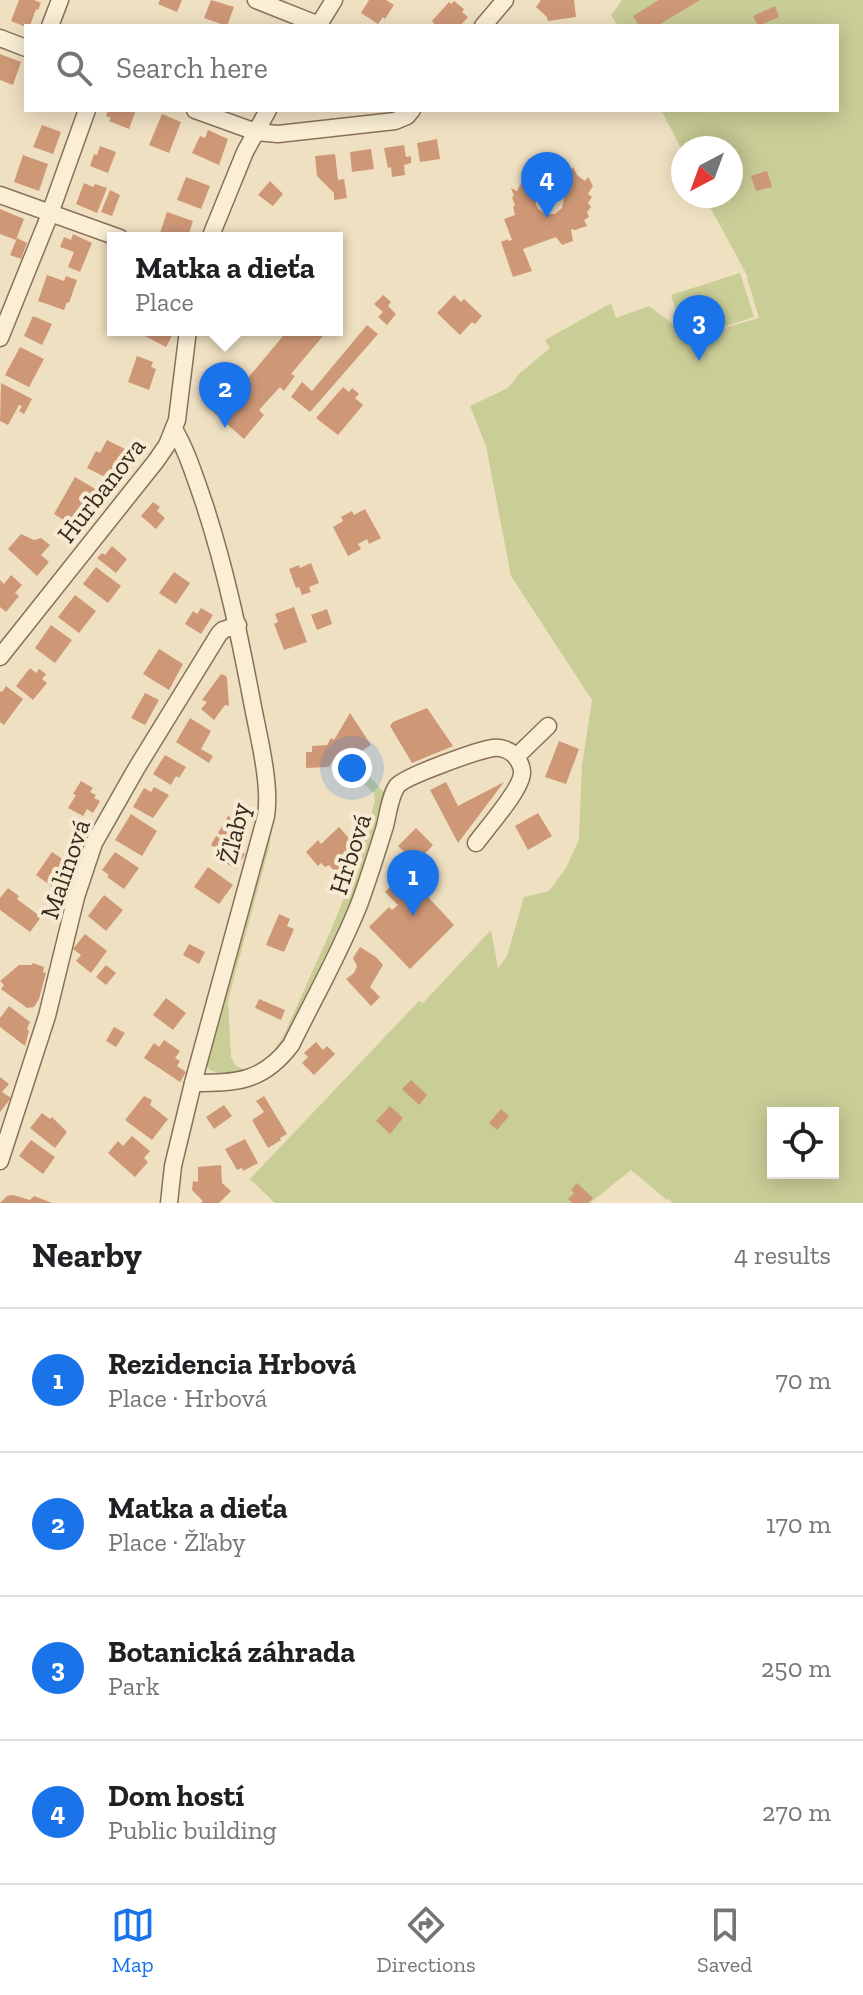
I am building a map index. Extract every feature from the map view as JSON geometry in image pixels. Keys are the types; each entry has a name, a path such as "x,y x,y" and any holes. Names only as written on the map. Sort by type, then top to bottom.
{"street":[{"path":"51,24 60,0"},
{"path":"256,0 313,24"},
{"path":"319,24 334,0"},
{"path":"485,24 505,0"},
{"path":"0,38 24,47"},
{"path":"0,338 86,112"},
{"path":"201,112 256,132 278,134 395,121 410,112"},
{"path":"212,232 230,186 267,112"},
{"path":"0,195 107,233"},
{"name":"Hurbanova","path":"0,657 156,461 174,429 187,336"},
{"name":"Žľaby","path":"169,1203 173,1166 193,1083 267,807 238,625 214,534 187,452 174,429"},
{"name":"Malinová","path":"0,1161 47,1016 76,897 94,843 219,634 238,625"},
{"path":"476,843 519,785 523,771 516,757 548,726"},
{"name":"Hrbová","path":"193,1083 223,1083 258,1074 269,1069 291,1045 360,902 394,793 400,783 419,773 493,748 503,748 516,757"}],"green space":[{"path":"622,0 863,0 863,1203 673,1203 631,1170 590,1203 275,1203 250,1179 491,930 498,968 507,956 524,897 549,891 566,868 579,840 582,765 592,700 511,576 486,446 470,406 508,388 519,374 550,348 545,340 611,304 616,318 649,306 674,325 680,324 671,295 740,273 754,317 696,336 759,318 748,277 711,208 743,208 743,136 675,136 662,112 839,112 839,24 617,24 611,15"},
{"path":"363,769 388,797 344,929 322,961 319,974 289,1037 261,1068 223,1075 210,1070 205,1063 274,817 269,848 228,1000 231,1057 236,1066 245,1070 267,1061 283,1037 354,873 375,801 374,793 364,784 359,773"}],"building":[{"path":"19,0 41,3 31,24 24,26 11,21"},
{"path":"160,0 182,0 177,12 158,4"},
{"path":"211,0 234,7 228,24 204,18"},
{"path":"369,0 386,0 394,5 378,24 361,13"},
{"path":"541,0 574,0 576,17 548,21 536,7"},
{"path":"659,0 700,0 660,24 638,24 633,16"},
{"path":"454,1 468,17 462,24 433,24 432,21 449,2"},
{"path":"775,6 779,17 757,24 753,16"},
{"path":"0,54 21,62 13,85 0,80"},
{"path":"107,112 135,112 129,129 109,121 111,118 106,116"},
{"path":"162,114 181,122 169,153 149,145"},
{"path":"42,125 61,132 53,154 33,147"},
{"path":"208,130 228,139 219,165 192,153 200,136 205,138"},
{"path":"437,139 440,159 420,162 417,143"},
{"path":"404,145 406,157 411,156 411,163 404,165 405,175 392,177 384,148"},
{"path":"100,146 116,152 108,173 90,166"},
{"path":"371,149 374,169 352,172 350,152"},
{"path":"335,154 338,180 344,179 347,198 334,200 334,193 317,176 315,156"},
{"path":"23,155 48,164 39,191 14,182"},
{"path":"556,159 570,171 573,167 585,181 588,177 593,186 588,194 592,197 588,203 591,207 587,212 589,217 584,220 587,226 571,229 573,241 562,245 556,237 523,249 532,271 513,277 501,242 512,240 504,219 515,215 511,188 517,191 524,178 526,181 533,169 537,172 544,160 554,166","holes":["547,186 556,187 563,194 562,208 555,214 546,214 538,209 536,195"]},
{"path":"767,171 772,187 756,191 751,176"},
{"path":"186,177 210,186 201,209 177,200"},
{"path":"270,181 283,194 273,206 258,195"},
{"path":"84,183 107,188 97,213 76,204"},
{"path":"110,190 120,195 112,216 101,212"},
{"path":"0,209 24,219 16,240 0,234"},
{"path":"167,212 193,221 189,232 160,232"},
{"path":"73,234 92,243 80,272 68,267 74,252 60,247 64,237 71,240"},
{"path":"17,238 27,243 21,259 10,255"},
{"path":"47,275 64,281 66,276 77,280 64,310 38,301"},
{"path":"383,295 391,302 388,306 396,314 387,325 378,317 383,312 374,304"},
{"path":"454,295 461,302 464,299 482,316 460,335 437,313"},
{"path":"33,316 52,324 42,345 24,336"},
{"path":"367,325 378,334 310,412 291,397 302,382 312,391"},
{"path":"145,336 172,336 166,347"},
{"path":"283,336 323,336 291,374 295,376 284,391 280,387 259,410 264,415 244,439 212,411 227,393 232,397"},
{"path":"20,347 44,359 29,387 5,375"},
{"path":"137,356 153,362 151,367 156,369 149,390 128,382"},
{"path":"1,383 32,399 24,414 19,411 22,406 19,405 8,425 0,421"},
{"path":"343,387 349,392 352,388 359,394 355,398 363,405 338,435 316,418"},
{"path":"107,440 125,449 109,479 87,468 96,451 100,453"},
{"path":"75,477 97,490 75,527 54,514"},
{"path":"153,502 160,507 157,511 165,518 156,529 141,516"},
{"path":"365,509 381,538 369,544 367,539 358,544 361,549 348,556 333,527 343,521 341,517"},
{"path":"21,534 34,540 41,538 50,545 41,555 49,562 37,576 8,549"},
{"path":"112,546 127,559 116,573 97,558 102,553 105,555"},
{"path":"311,563 319,583 309,587 311,592 302,595 289,569"},
{"path":"96,567 121,586 108,603 83,584"},
{"path":"174,572 190,583 176,604 159,593"},
{"path":"11,575 22,585 15,593 19,596 6,612 0,607 0,580 4,584"},
{"path":"75,595 96,611 79,633 58,617"},
{"path":"294,607 307,642 284,650 274,624 278,622 275,614"},
{"path":"201,608 213,615 201,634 185,624 193,611 197,614"},
{"path":"327,609 332,624 317,630 311,615"},
{"path":"51,625 72,640 55,663 35,648"},
{"path":"159,649 183,664 169,690 143,674"},
{"path":"30,668 36,673 39,669 46,674 42,679 47,683 33,700 16,686"},
{"path":"221,674 227,679 229,706 225,705 214,720 201,709 207,702 202,700"},
{"path":"6,686 23,699 4,725 0,722 0,691"},
{"path":"145,693 159,700 145,725 131,718"},
{"path":"427,708 453,746 412,763 390,726"},
{"path":"350,713 371,745 342,764 334,759 329,767 306,768 306,752 312,752 312,746 327,745 331,738 334,740"},
{"path":"190,718 211,731 201,749 213,756 209,763 176,742"},
{"path":"559,741 579,749 566,784 545,777"},
{"path":"165,755 186,767 171,785 153,774"},
{"path":"81,781 93,788 90,792 100,801 93,813 87,809 83,816 68,808"},
{"path":"446,782 458,806 504,782 458,843 430,790"},
{"path":"154,787 169,795 153,818 133,807 144,788 151,792"},
{"path":"538,813 552,836 528,850 515,826"},
{"path":"131,814 157,831 142,856 115,840"},
{"path":"228,816 244,830 235,844 218,833"},
{"path":"339,827 354,844 345,853 344,868 337,874 329,865 325,867 321,863 318,866 306,852 318,840 321,844"},
{"path":"416,828 433,845 416,863 398,846"},
{"path":"216,836 245,854 236,869 219,859 223,853 211,845"},
{"path":"52,852 71,865 67,870 72,873 68,879 71,881 62,894 36,875"},
{"path":"115,852 139,868 124,889 102,870"},
{"path":"208,867 233,885 219,904 194,887"},
{"path":"405,872 454,925 410,969 369,927 389,907 392,910 398,905 385,892"},
{"path":"8,888 41,917 30,932 0,910 0,898"},
{"path":"104,895 123,910 106,931 88,916"},
{"path":"279,914 290,919 287,926 294,929 284,952 266,945"},
{"path":"85,934 107,951 91,973 76,961 81,955 73,949"},
{"path":"189,944 205,952 199,964 183,955"},
{"path":"360,947 383,965 370,987 380,997 371,1006 346,979 354,973 357,966 353,958"},
{"path":"33,963 44,967 43,972 46,973 39,999 34,1007 27,1008 1,989 4,985 0,981 19,965"},
{"path":"106,965 116,973 106,985 96,977"},
{"path":"166,998 186,1013 173,1030 153,1015"},
{"path":"259,999 285,1010 281,1020 255,1008"},
{"path":"9,1006 30,1022 25,1046 0,1027 0,1018"},
{"path":"114,1027 125,1033 116,1047 106,1041"},
{"path":"164,1040 180,1051 175,1058 180,1061 177,1066 186,1072 180,1082 144,1058 154,1043 159,1047"},
{"path":"316,1042 323,1050 327,1046 335,1054 314,1075 302,1063 308,1057 304,1053"},
{"path":"0,1077 9,1084 2,1092 11,1098 0,1112"},
{"path":"411,1080 427,1095 419,1105 402,1089"},
{"path":"144,1096 152,1100 150,1105 168,1119 152,1140 125,1120"},
{"path":"264,1096 287,1134 268,1148 252,1120 264,1112 256,1101"},
{"path":"224,1105 232,1116 214,1129 206,1117"},
{"path":"390,1106 403,1118 390,1134 376,1121"},
{"path":"501,1109 509,1116 497,1130 489,1123"},
{"path":"42,1113 50,1119 52,1117 67,1132 55,1148 30,1128"},
{"path":"132,1136 150,1151 144,1158 148,1162 135,1177 108,1153 118,1141 123,1146"},
{"path":"245,1139 258,1163 243,1171 242,1168 237,1170 225,1149"},
{"path":"31,1140 55,1157 43,1174 19,1156"},
{"path":"221,1165 222,1183 231,1191 219,1203 201,1203 203,1201 192,1190 193,1181 198,1182 198,1167"},
{"path":"577,1183 593,1198 588,1203 572,1203 568,1199"},
{"path":"13,1195 30,1200 34,1196 52,1203 0,1203"}],"place":[{"name":"Dom hostí","path":"547,218"},
{"name":"Botanická záhrada","path":"699,361"},
{"name":"Matka a dieťa","path":"225,428"},
{"name":"Rezidencia Hrbová","path":"413,916"}]}
